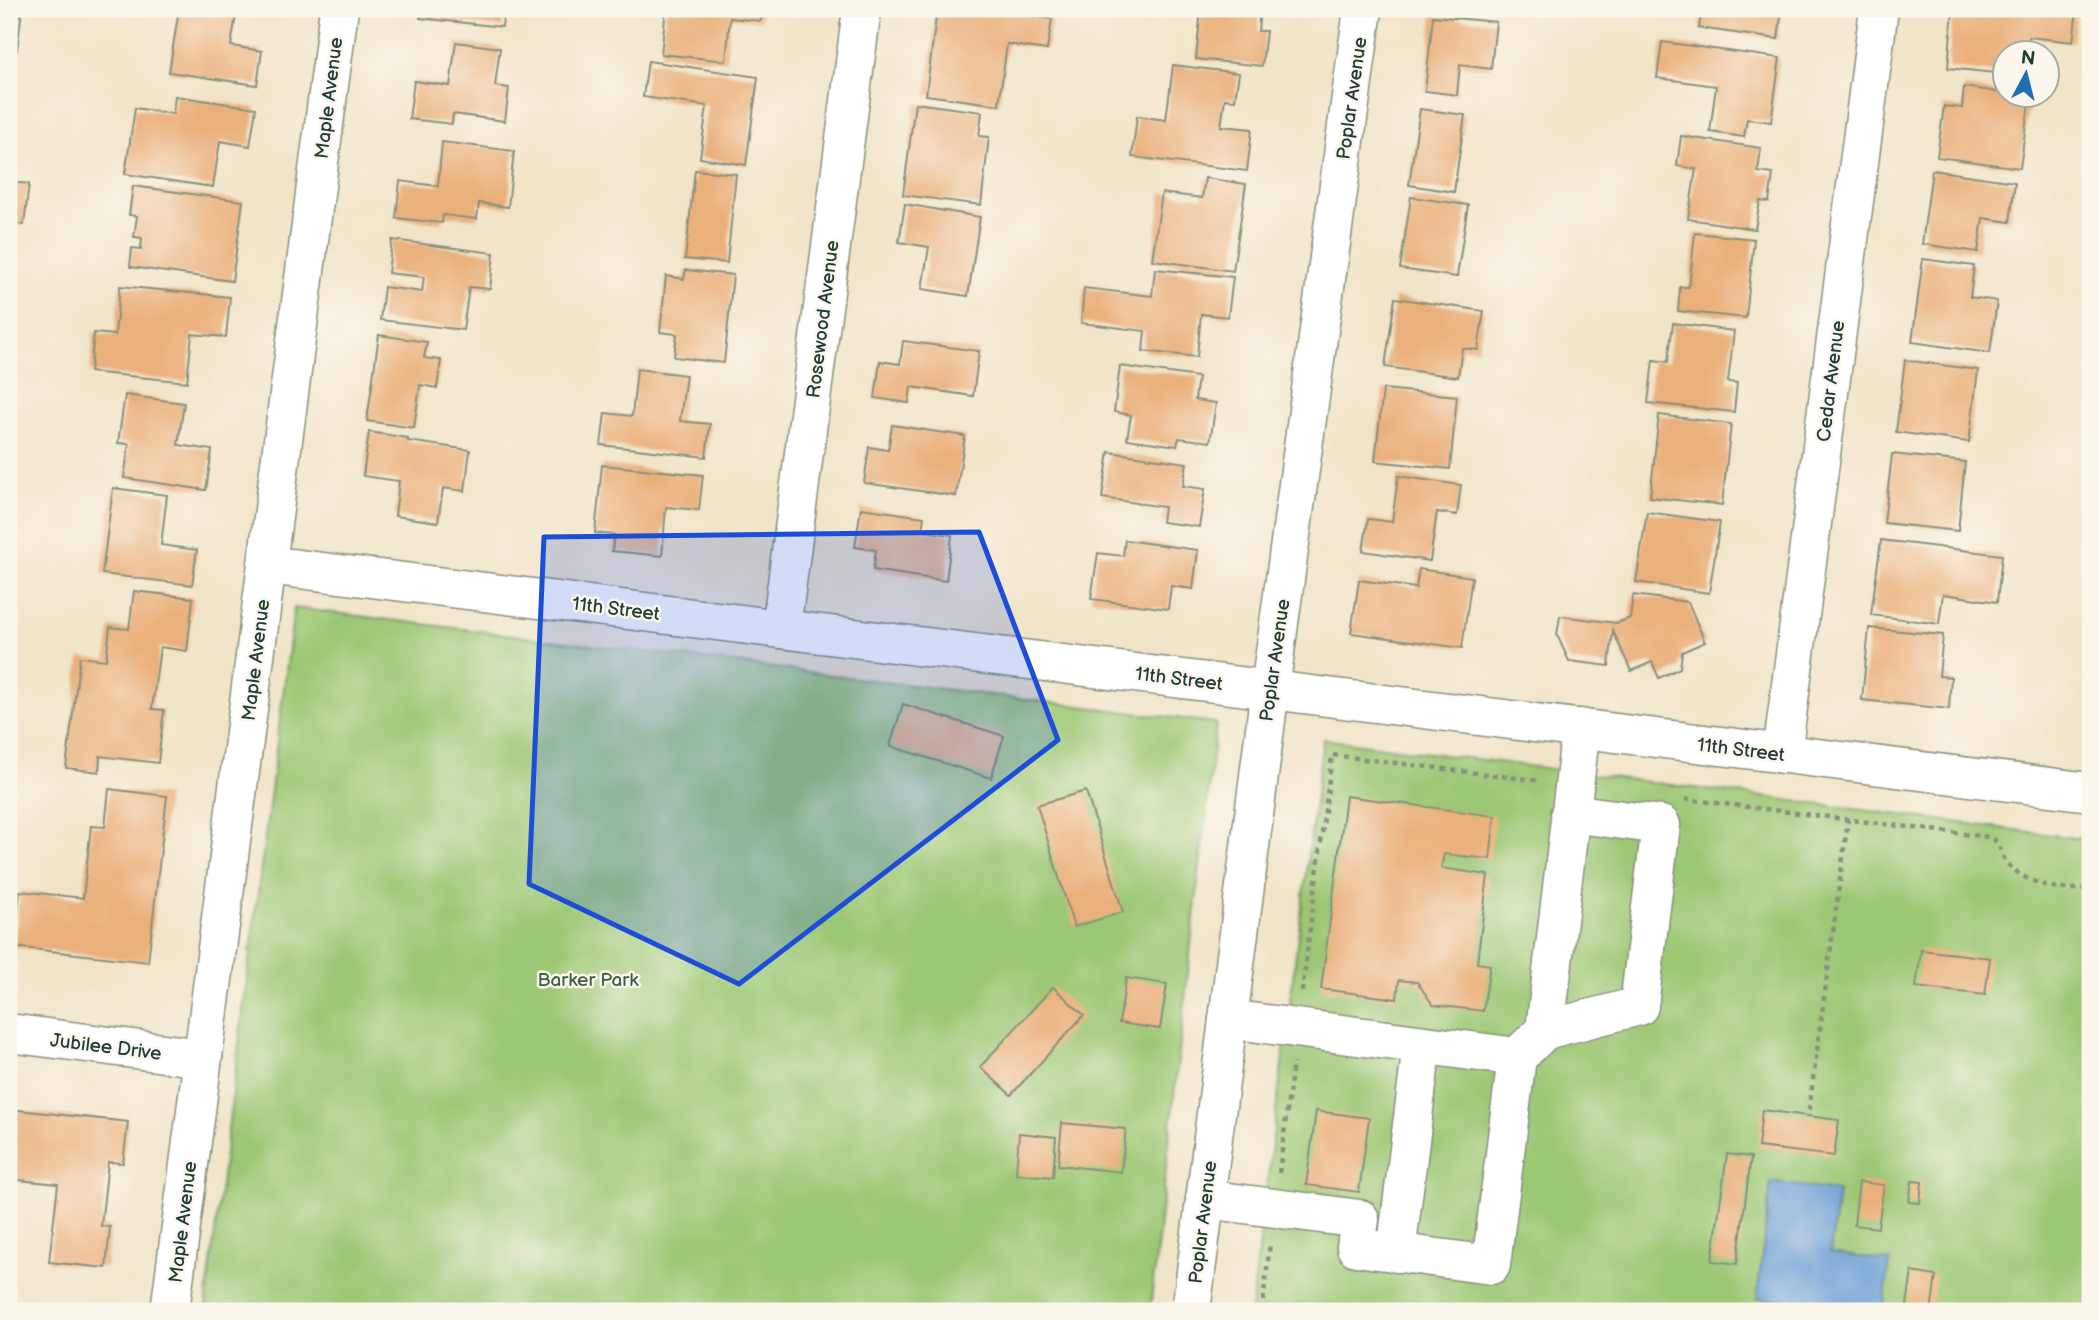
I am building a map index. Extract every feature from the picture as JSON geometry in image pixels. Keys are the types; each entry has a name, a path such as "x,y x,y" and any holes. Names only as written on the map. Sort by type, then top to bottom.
{"street":[{"name":"Maple Avenue","path":"170,1311 339,9"},
{"name":"Rosewood Avenue","path":"782,629 862,9"},
{"name":"Poplar Avenue","path":"1191,1311 1270,689 1363,9"},
{"name":"Cedar Avenue","path":"1782,754 1879,9"},
{"name":"11th Street","path":"267,565 2090,792"},
{"path":"1545,1030 1581,728"},
{"path":"1205,1199 1360,1219 1356,1247 1491,1265 1517,1057 1545,1030 1639,1006 1661,825 1572,799"},
{"path":"1228,1018 1517,1057"},
{"name":"Jubilee Drive","path":"9,1034 203,1058"},
{"path":"1396,1253 1422,1045"}],"path":[{"path":"1332,755 1572,799"},
{"path":"1683,799 1988,837 1999,845 2008,864 2027,878 2065,889 2090,888"},
{"path":"1809,1110 1848,820"}],"highlighted area":[{"path":"979,532 1058,740 739,984 529,884 544,537"}],"green space":[{"name":"Barker Park","path":"294,608 1216,723 1150,1311 205,1311"},
{"path":"1323,739 2090,840 2090,1311 1251,1311"}],"water":[{"path":"1771,1182 1838,1191 1830,1253 1890,1261 1883,1311 1757,1298"}],"building":[{"path":"9,9 22,9 17,51 9,50"},
{"path":"179,9 237,9 231,46 262,51 257,85 169,72"},
{"path":"421,9 504,9 502,27 420,18"},
{"path":"666,9 763,9 761,21 730,18 726,61 661,54"},
{"path":"937,9 981,9 1052,19 1047,50 1007,44 999,105 926,95"},
{"path":"1201,9 1260,9 1258,31 1266,31 1262,66 1196,59"},
{"path":"1702,9 1782,9 1778,39 1699,28"},
{"path":"1953,9 2077,9 2073,42 2060,41 2060,38 1990,38 1990,72 1948,68"},
{"path":"1433,16 1496,22 1491,69 1460,65 1457,95 1425,91"},
{"path":"456,42 500,48 495,86 509,88 505,121 453,114 452,124 409,119 414,81 450,86"},
{"path":"1662,42 1780,58 1771,122 1747,119 1744,137 1710,132 1716,86 1657,78"},
{"path":"648,61 758,77 746,165 700,158 707,106 643,97"},
{"path":"1173,65 1239,73 1235,100 1225,99 1221,126 1252,129 1247,171 1132,157 1137,116 1166,120"},
{"path":"1964,87 1990,91 1990,108 2028,108 2020,168 1937,157 1944,106 1962,108"},
{"path":"175,96 256,108 250,146 220,141 213,187 125,174 135,108 173,114"},
{"path":"915,103 982,112 979,136 989,137 981,205 903,195"},
{"path":"1420,109 1465,115 1454,192 1409,185"},
{"path":"1681,136 1761,148 1758,172 1773,174 1769,202 1760,201 1755,229 1688,219 1696,169 1677,166"},
{"path":"442,142 514,151 508,207 479,203 477,219 443,215 442,223 396,218 400,181 438,186"},
{"path":"695,170 736,174 727,263 685,259"},
{"path":"1932,170 2015,182 2010,222 1983,218 1978,252 1922,244"},
{"path":"1205,178 1246,184 1233,271 1152,260 1162,193 1202,198"},
{"path":"9,182 29,184 24,225 9,223"},
{"path":"133,186 243,201 232,281 130,267 132,248 141,249 142,238 134,237 137,216 129,215"},
{"path":"1411,197 1468,205 1457,277 1400,269"},
{"path":"905,204 980,217 968,296 922,289 929,247 899,242"},
{"path":"1695,233 1754,239 1746,318 1678,311 1680,287 1689,287"},
{"path":"392,240 494,253 490,289 469,287 463,330 380,320 384,287 422,292 424,277 388,273"},
{"path":"1923,259 1974,266 1970,297 1997,301 1990,353 1912,342"},
{"path":"1155,269 1233,277 1228,317 1201,314 1197,357 1143,351 1145,331 1081,323 1084,288 1152,296"},
{"path":"686,270 733,275 724,363 674,357 677,334 660,332 666,276 684,279"},
{"path":"120,286 230,297 226,337 192,334 187,382 90,372 94,333 115,335"},
{"path":"1395,298 1484,311 1478,350 1462,348 1458,377 1385,367"},
{"path":"1673,323 1734,331 1728,382 1737,383 1734,412 1648,403 1653,360 1668,362"},
{"path":"379,335 427,342 424,358 441,360 437,388 420,385 414,428 367,421"},
{"path":"903,341 979,351 973,396 911,387 909,403 875,398 880,361 900,364"},
{"path":"1905,360 1978,370 1969,442 1896,432"},
{"path":"1120,366 1198,377 1195,400 1216,403 1210,442 1179,438 1177,446 1127,439 1131,415 1114,412"},
{"path":"637,369 686,375 680,421 710,424 706,457 601,445 605,413 632,416"},
{"path":"1383,389 1457,396 1450,469 1375,461"},
{"path":"125,395 184,403 178,445 212,450 206,490 124,478 129,444 118,443"},
{"path":"1659,415 1731,424 1722,505 1650,497"},
{"path":"892,425 965,436 956,496 864,483 869,447 888,450"},
{"path":"369,432 470,450 465,491 443,488 438,522 395,516 399,481 363,476"},
{"path":"1109,452 1187,463 1183,486 1205,489 1199,527 1162,522 1164,507 1102,498"},
{"path":"1892,454 1965,462 1958,531 1884,523"},
{"path":"602,465 703,475 699,510 666,507 662,556 612,551 614,535 595,533"},
{"path":"1398,476 1461,485 1457,515 1437,512 1430,561 1363,551 1368,519 1392,522"},
{"path":"113,488 167,495 161,545 197,550 192,585 102,574"},
{"path":"861,508 924,517 922,531 952,535 946,581 873,570 876,550 855,547"},
{"path":"1647,512 1720,522 1709,593 1636,582"},
{"path":"1125,540 1198,550 1193,589 1171,586 1168,609 1091,599 1098,553 1123,556"},
{"path":"1881,540 2002,555 1997,602 1943,594 1939,624 1871,615"},
{"path":"1419,569 1472,577 1462,648 1351,633 1359,580 1416,588"},
{"path":"134,591 193,598 187,651 160,647 152,709 164,710 158,763 100,756 99,772 66,768 80,657 106,660 110,627 129,629"},
{"path":"1633,595 1688,602 1705,642 1682,652 1680,668 1659,678 1652,662 1631,671 1613,631 1609,666 1569,661 1557,635 1560,616 1617,623 1630,618"},
{"path":"1869,628 1943,635 1939,676 1951,677 1949,709 1862,700"},
{"path":"903,704 1004,736 991,778 890,746"},
{"path":"109,789 167,796 148,962 14,947 20,891 83,898 91,826 105,827"},
{"path":"1086,791 1123,912 1074,927 1037,805"},
{"path":"1346,796 1495,816 1490,859 1444,854 1441,868 1488,875 1477,963 1490,965 1483,1011 1433,1005 1417,982 1399,980 1397,999 1321,989"},
{"path":"1921,950 1990,958 1985,995 1916,987"},
{"path":"1126,978 1167,984 1160,1029 1119,1023"},
{"path":"1053,987 1084,1015 1011,1095 980,1067"},
{"path":"9,1109 128,1122 123,1163 108,1162 101,1226 110,1227 106,1268 49,1262 58,1184 9,1179"},
{"path":"1762,1110 1839,1120 1834,1156 1758,1147"},
{"path":"1316,1111 1369,1118 1359,1192 1306,1185"},
{"path":"1062,1123 1126,1129 1121,1172 1058,1165"},
{"path":"1019,1133 1056,1137 1053,1177 1016,1174"},
{"path":"1727,1154 1751,1157 1737,1264 1712,1261"},
{"path":"1912,1181 1922,1182 1920,1203 1909,1202"},
{"path":"1859,1182 1884,1185 1878,1228 1854,1225"},
{"path":"1912,1272 1936,1276 1931,1311 1906,1311"}]}
